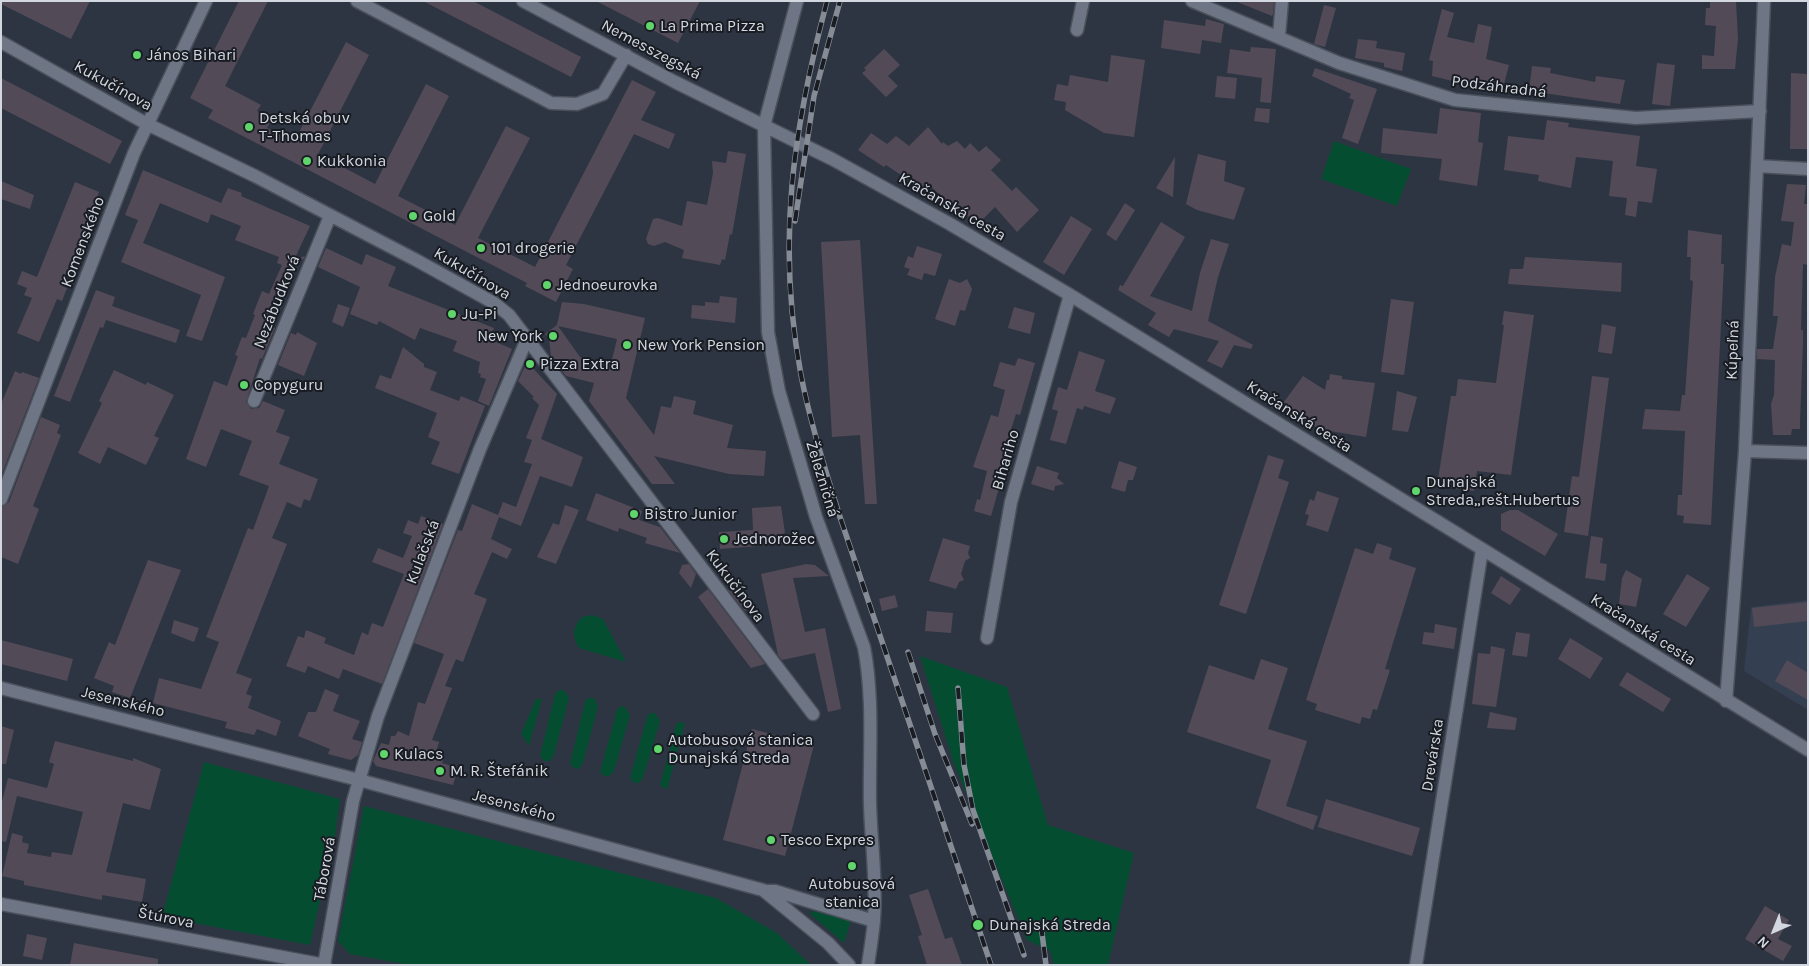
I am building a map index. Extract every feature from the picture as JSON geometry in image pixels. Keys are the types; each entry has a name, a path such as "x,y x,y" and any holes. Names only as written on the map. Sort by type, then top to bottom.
{"street":[{"name":"Komenského","path":"1,499 134,153 206,1"},
{"path":"357,1 551,102 577,104 603,94 626,55"},
{"name":"Nemesszegská","path":"523,1 764,126"},
{"name":"Železničná","path":"797,1 764,126 768,332 779,391 816,516 864,647 870,690 870,806 874,921 868,965"},
{"path":"1077,30 1083,1"},
{"name":"Podzáhradná","path":"1192,1 1340,63 1455,100 1636,118 1760,111"},
{"path":"1279,36 1282,1"},
{"name":"Kúpeľná","path":"1726,700 1745,451 1764,1"},
{"name":"Kukučínova","path":"1,42 147,124 255,176 494,302 520,326 527,339 813,714"},
{"name":"Kračanská cesta","path":"764,126 832,159 942,219 1070,295 1808,750"},
{"path":"1757,166 1808,169"},
{"name":"Nezábudková","path":"254,401 330,216"},
{"name":"Bihariho","path":"987,638 1011,502 1070,295"},
{"name":"Kulačská","path":"359,780 378,716 476,458 527,339"},
{"path":"1745,451 1808,452"},
{"name":"Drevárska","path":"1416,965 1482,550"},
{"name":"Jesenského","path":"1,688 359,780 763,890 828,943 850,965"},
{"name":"Táborová","path":"324,965 353,801 359,780"},
{"path":"763,890 775,891 874,921"},
{"name":"Štúrova","path":"1,904 324,965"}],"shaded area":[{"path":"1808,600 1808,710 1744,671 1751,607"}],"green space":[{"path":"1334,141 1411,169 1397,206 1321,179"},
{"path":"592,615 603,619 626,662 579,648 574,636 576,624 582,617"},
{"path":"920,656 1007,687 1048,825 1134,853 1108,965 1054,965 1050,951 1027,940 953,761"},
{"path":"559,690 564,690 569,698 554,755 550,761 544,761 540,756 555,694"},
{"path":"588,698 594,698 598,706 583,763 579,769 574,768 570,764 585,702"},
{"path":"536,699 542,699 529,746 521,734"},
{"path":"620,706 625,707 630,715 614,771 609,776 604,776 600,772 617,710"},
{"path":"650,713 655,713 660,721 643,778 639,783 634,783 630,778 647,717"},
{"path":"679,722 685,723 667,790 660,785 676,725"},
{"path":"204,762 340,799 335,836 310,945 162,917"},
{"path":"364,806 716,898 777,933 811,965 410,965 350,954 338,941"},
{"path":"812,911 851,920 844,943 810,914"}],"building":[{"path":"1,1 90,1 71,39 1,4"},
{"path":"239,1 268,1 225,86 261,105 257,111 272,119 267,128 294,142 346,42 369,55 318,154 375,184 426,84 449,96 398,196 455,225 506,126 530,138 478,238 535,267 632,80 656,92 641,120 675,134 669,149 634,134 566,265 573,269 556,302 525,286 527,283 208,118 213,110 190,98"},
{"path":"423,1 473,1 581,57 571,77"},
{"path":"596,1 700,1 678,43"},
{"path":"1235,1 1274,1 1273,14 1272,16"},
{"path":"1710,1 1736,1 1738,39 1735,69 1702,69 1702,55 1714,56 1716,26 1705,25 1706,8 1710,8"},
{"path":"1324,5 1336,8 1325,47 1314,44"},
{"path":"1442,9 1454,13 1447,37 1474,43 1478,24 1492,27 1486,59 1509,65 1503,88 1485,82 1484,85 1465,81 1465,84 1432,76 1433,61 1429,60"},
{"path":"1206,19 1224,24 1221,43 1202,40 1200,54 1161,48 1164,20 1205,26"},
{"path":"1358,39 1377,41 1376,48 1405,53 1402,71 1384,67 1384,63 1355,58"},
{"path":"1251,47 1276,49 1271,103 1260,102 1262,78 1227,73 1230,49 1250,52"},
{"path":"884,49 900,65 888,76 898,86 886,97 862,73 866,70 864,68"},
{"path":"1111,55 1145,60 1134,137 1104,133 1065,110 1066,102 1054,100 1057,84 1068,86 1070,75 1108,82"},
{"path":"1657,63 1675,65 1670,106 1652,104"},
{"path":"1532,66 1551,68 1550,73 1595,82 1596,76 1625,80 1620,104 1529,91"},
{"path":"1315,68 1377,89 1358,144 1342,138 1354,100 1349,98 1351,94 1312,76"},
{"path":"1791,73 1808,74 1808,149 1790,149"},
{"path":"1217,76 1237,78 1235,99 1215,97"},
{"path":"1,78 122,141 110,164 1,108"},
{"path":"1256,108 1270,109 1269,123 1254,121"},
{"path":"1440,108 1481,113 1478,142 1483,143 1477,186 1439,180 1442,159 1381,153 1383,128 1437,134"},
{"path":"1547,120 1569,123 1568,127 1640,136 1636,166 1657,169 1652,203 1638,201 1636,217 1625,215 1627,198 1609,196 1613,161 1576,157 1571,188 1538,181 1539,175 1504,170 1508,136 1544,140"},
{"path":"928,127 942,144 943,142 948,146 957,141 965,149 970,143 979,152 986,146 1001,160 991,170 1012,191 1016,187 1039,210 1017,232 995,207 979,223 956,209 928,184 922,189 886,165 884,167 858,150 871,133 887,144 896,136 909,146"},
{"path":"728,151 746,154 732,235 730,234 725,260 722,259 720,265 682,258 684,250 665,242 654,246 648,244 646,239 653,219 658,218 682,226 687,201 707,205 713,173 712,161 726,163"},
{"path":"1198,154 1226,161 1224,181 1245,188 1234,220 1197,210 1186,204"},
{"path":"1175,157 1173,197 1156,188"},
{"path":"143,170 221,203 228,188 242,193 241,196 310,226 294,260 305,256 303,260 300,258 283,299 273,327 275,328 262,359 260,358 246,402 251,409 259,408 263,401 285,410 276,432 290,437 279,464 318,479 310,501 304,499 301,508 287,502 272,538 287,544 236,673 252,679 246,694 252,696 248,708 281,721 276,736 257,729 254,735 225,728 227,722 153,703 159,678 201,689 219,642 206,637 248,528 253,530 269,486 239,475 252,441 221,429 206,467 186,459 214,381 227,386 238,356 235,355 242,337 246,338 262,291 269,294 282,265 277,263 279,257 235,240 241,226 211,214 208,223 160,203 143,243 225,277 202,341 186,336 201,295 121,262 138,220 125,215"},
{"path":"1,181 34,195 30,209 1,199"},
{"path":"75,182 99,192 62,286 67,288 62,301 57,299 39,342 17,333 32,298 24,295 27,288 17,284 22,271 37,277"},
{"path":"1787,184 1806,185 1804,204 1808,204 1808,265 1803,264 1800,429 1792,429 1791,435 1773,435 1771,404 1774,395 1775,360 1757,359 1757,349 1773,349 1778,316 1773,316 1775,277 1782,244 1791,246 1794,222 1781,221"},
{"path":"1125,203 1135,210 1116,241 1106,234"},
{"path":"1071,216 1092,229 1064,275 1043,262"},
{"path":"1161,222 1185,237 1150,296 1192,311 1200,273 1211,239 1229,244 1218,277 1208,321 1253,345 1251,349 1234,345 1222,368 1207,361 1219,341 1174,329 1169,337 1148,325 1156,313 1118,290 1120,285 1123,286"},
{"path":"1688,230 1722,235 1721,264 1724,264 1711,525 1683,523 1684,516 1677,515 1678,495 1682,495 1685,431 1642,429 1645,409 1680,411 1682,395 1685,395 1693,281 1690,280 1691,257 1687,257"},
{"path":"860,240 877,504 865,504 860,435 832,437 821,242"},
{"path":"917,246 942,254 935,276 924,273 922,280 907,275 910,269 904,267 908,256 913,258"},
{"path":"326,248 362,265 366,254 396,267 388,286 494,328 489,339 512,349 489,406 478,401 486,379 480,377 481,374 478,373 480,362 453,351 457,341 420,328 415,340 379,321 377,325 350,314 360,287 318,267"},
{"path":"1525,257 1622,263 1621,292 1508,284 1510,269 1523,269"},
{"path":"949,279 960,283 967,279 972,289 965,311 960,310 955,326 935,319"},
{"path":"96,290 115,297 112,306 180,330 176,343 106,320 103,328 100,327 70,402 54,396"},
{"path":"720,296 737,298 735,323 691,318 692,305 705,306 705,302 719,303"},
{"path":"1391,299 1414,302 1404,375 1381,372"},
{"path":"562,302 584,304 645,318 626,398 654,435 661,406 671,408 674,396 696,401 693,414 733,425 727,448 766,451 764,476 729,474 654,456 675,484 652,484 589,401 594,383 566,376 551,356 549,339 545,334 557,325","holes":["558,326 617,339 611,364 580,357"]},
{"path":"338,304 350,308 343,327 332,322"},
{"path":"1014,307 1035,313 1030,334 1008,328"},
{"path":"1504,311 1534,315 1511,475 1477,471 1474,491 1437,486 1451,396 1456,396 1458,379 1496,383 1504,325 1502,325"},
{"path":"1602,324 1616,327 1612,354 1598,352"},
{"path":"297,332 317,343 304,376 278,365 291,333 296,335"},
{"path":"403,347 424,364 424,367 437,372 430,390 459,401 461,396 485,406 459,474 431,464 440,442 428,437 437,413 375,388 380,375 391,379"},
{"path":"1079,351 1105,360 1095,391 1116,398 1110,414 1084,406 1083,410 1077,408 1066,444 1050,440 1058,411 1052,409 1058,387 1067,390"},
{"path":"1018,358 1035,363 1020,415 1016,414 1003,454 1008,456 991,516 974,511 977,499 980,500 987,471 973,467 991,415 998,417 1005,390 993,386 1000,362 1015,366"},
{"path":"527,362 557,394 541,439 583,457 572,487 540,476 521,526 499,517 491,539 512,549 507,559 492,552 474,594 487,599 463,662 456,659 445,686 452,688 432,740 439,742 436,752 444,758 442,763 458,768 453,785 376,766 373,761 381,743 389,745 391,736 395,736 398,731 409,736 418,702 425,704 444,654 414,643 458,530 462,531 472,504 498,515 503,502 516,507 532,464 524,462 532,440 526,438 539,405 532,398 534,397 518,381"},
{"path":"114,370 146,385 147,382 174,395 154,436 159,438 146,465 108,447 100,464 78,453 102,403 99,401"},
{"path":"15,371 39,378 1,476 1,404"},
{"path":"1330,374 1342,376 1342,379 1375,383 1366,437 1330,431 1328,434 1281,406 1303,376 1325,390"},
{"path":"1592,376 1609,378 1588,536 1564,532 1572,476 1579,477"},
{"path":"1397,391 1417,397 1408,432 1392,430"},
{"path":"41,417 60,425 57,433 61,435 33,506 39,509 18,564 1,557 1,507 9,502"},
{"path":"1268,455 1284,460 1278,478 1289,482 1246,614 1219,605"},
{"path":"1119,461 1137,467 1133,480 1128,480 1125,492 1111,488"},
{"path":"1037,466 1059,473 1057,478 1064,484 1055,486 1054,491 1031,484"},
{"path":"1317,491 1339,498 1328,532 1306,525 1309,515 1305,514 1310,499 1314,501"},
{"path":"596,493 642,511 639,520 660,527 680,553 645,543 647,538 619,528 618,532 586,520"},
{"path":"565,505 579,510 556,564 537,557 553,523 559,525"},
{"path":"781,506 785,533 782,534 783,544 720,549 719,532 753,530 752,508"},
{"path":"1510,510 1518,510 1558,534 1545,556 1501,530 1501,514"},
{"path":"421,516 443,524 382,684 343,669 339,679 308,666 305,673 286,666 298,636 304,638 306,630 326,638 324,643 354,655 362,632 368,635 372,623 383,627 404,574 372,562 378,548 403,558 412,536 403,533 408,520 418,524"},
{"path":"1591,536 1603,538 1600,563 1607,564 1605,581 1585,578"},
{"path":"943,538 970,546 968,553 970,558 965,561 961,574 964,580 959,582 956,589 929,581"},
{"path":"1377,543 1392,548 1389,559 1416,568 1385,669 1390,670 1377,710 1373,709 1370,719 1362,717 1360,724 1315,710 1317,704 1306,700 1355,548 1373,554"},
{"path":"148,560 181,570 130,698 112,692 114,686 94,678 109,642 115,645"},
{"path":"689,564 696,574 691,588 679,573 682,565"},
{"path":"806,564 815,565 829,576 793,578 805,632 825,628 841,709 828,712 815,653 782,660 778,655 761,574"},
{"path":"1626,570 1642,579 1636,607 1619,604 1622,578"},
{"path":"1687,574 1710,588 1686,627 1663,614"},
{"path":"1501,576 1521,589 1510,605 1491,593"},
{"path":"738,583 754,604 745,611 728,590"},
{"path":"708,589 765,664 751,668 738,651 698,597"},
{"path":"895,595 898,607 882,611 879,599"},
{"path":"1808,602 1808,621 1754,627 1752,608"},
{"path":"927,611 953,613 951,633 925,631"},
{"path":"174,620 199,628 194,642 171,633"},
{"path":"1435,624 1457,628 1454,649 1422,644 1424,632 1434,633"},
{"path":"1516,632 1530,634 1527,657 1512,655"},
{"path":"1570,638 1603,658 1590,679 1558,659"},
{"path":"1,640 73,659 67,681 1,664"},
{"path":"1491,646 1505,649 1496,707 1472,704 1478,653 1490,654"},
{"path":"1261,659 1288,668 1268,729 1307,741 1286,806 1318,816 1313,830 1256,808 1271,760 1187,732 1209,665 1254,680"},
{"path":"1787,660 1808,673 1808,700 1775,681"},
{"path":"1627,672 1671,699 1663,712 1619,685"},
{"path":"325,689 339,695 333,711 360,721 352,739 362,742 358,755 351,760 328,754 330,749 298,736 308,712 316,712"},
{"path":"1490,712 1517,718 1515,730 1487,728"},
{"path":"1,726 14,730 6,764 1,764"},
{"path":"752,729 814,745 785,856 723,840"},
{"path":"55,741 133,761 133,758 161,769 150,810 123,803 106,872 146,879 142,902 102,895 102,900 24,885 24,881 2,876 12,833 23,836 22,842 29,844 27,853 51,857 52,852 72,855 83,812 17,796 6,842 1,841 1,805 8,778 47,788 54,764 49,762"},
{"path":"1326,799 1420,828 1412,856 1318,827"},
{"path":"928,889 945,939 952,937 962,965 927,965 918,936 922,935 909,895"},
{"path":"1765,906 1789,920 1778,939 1792,946 1783,961 1745,939"},
{"path":"27,934 47,938 42,960 23,956"},
{"path":"74,943 158,959 158,965 70,965"}],"railway":[{"path":"827,1 805,95 792,186 789,232 790,279 801,375 813,428 839,514 991,965"},
{"path":"795,221 814,96 840,1"},
{"path":"908,652 935,734 972,824"},
{"path":"958,688 964,765 973,810 1024,955"},
{"path":"1041,925 1046,965"}],"place":[{"name":"La Prima Pizza","path":"650,26"},
{"name":"János Bihari","path":"137,55"},
{"name":"Detská obuv T-Thomas","path":"249,127"},
{"name":"Kukkonia","path":"307,161"},
{"name":"Gold","path":"413,216"},
{"name":"101 drogerie","path":"481,248"},
{"name":"Jednoeurovka","path":"547,285"},
{"name":"Ju-Pi","path":"452,314"},
{"name":"New York","path":"553,336"},
{"name":"New York Pension","path":"627,345"},
{"name":"Pizza Extra","path":"530,364"},
{"name":"Copyguru","path":"244,385"},
{"name":"Dunajská Streda,,rešt.Hubertus","path":"1416,491"},
{"name":"Bistro Junior","path":"634,514"},
{"name":"Jednorožec","path":"724,539"},
{"name":"Autobusová stanica Dunajská Streda","path":"658,749"},
{"name":"Kulacs","path":"384,754"},
{"name":"M. R. Štefánik","path":"440,771"},
{"name":"Tesco Expres","path":"771,840"},
{"name":"Autobusová stanica","path":"852,866"},
{"name":"Dunajská Streda","path":"978,925"}]}
